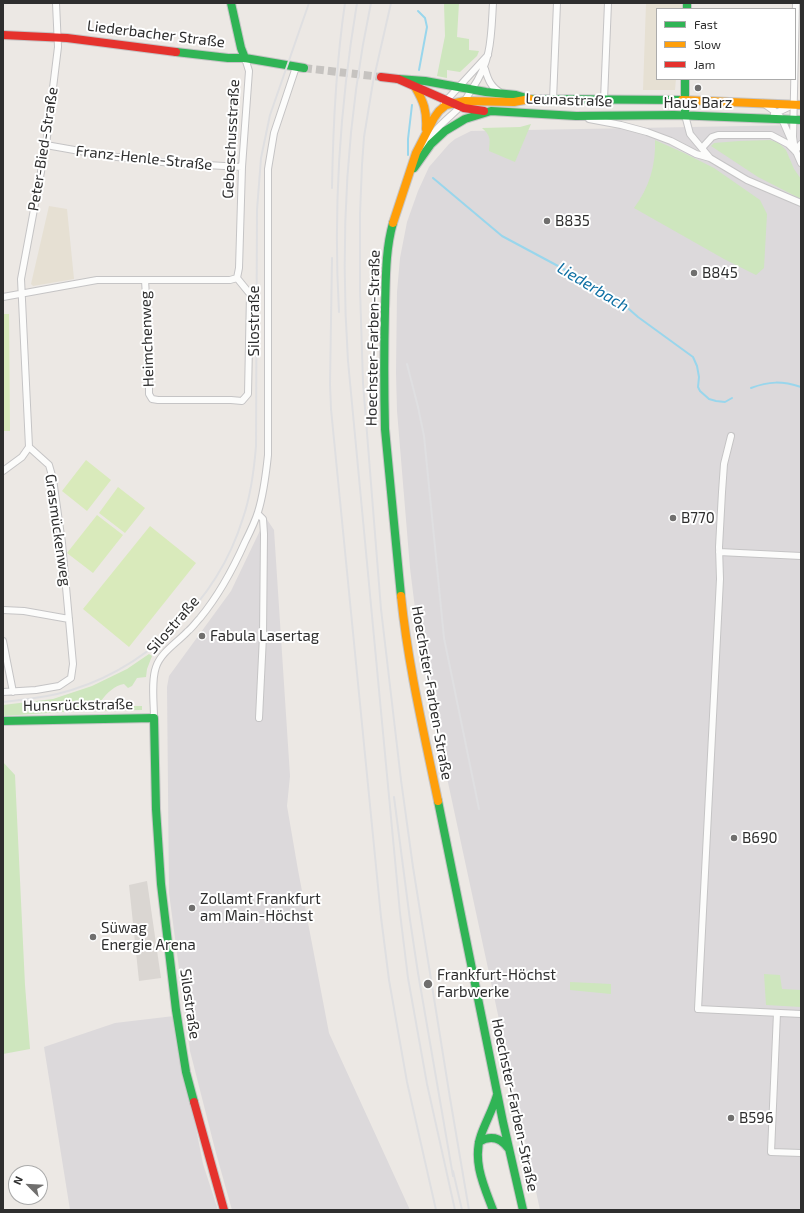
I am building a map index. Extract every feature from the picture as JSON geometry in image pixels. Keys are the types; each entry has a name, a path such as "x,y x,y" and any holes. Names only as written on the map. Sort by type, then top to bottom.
{"main road":[{"name":"Gebeschusstraße","path":"232,3 241,48 245,58"},
{"name":"Liederbacher Straße","path":"3,35 57,37 228,58 245,58 300,68"},
{"path":"381,77 398,79 471,109 491,111"},
{"name":"Leunastraße","path":"398,79 415,80 516,95 530,99"},
{"path":"685,80 685,115"},
{"name":"Hoechster-Farben-Straße","path":"415,86 427,112 426,132"},
{"name":"Leunastraße","path":"456,103 514,102 530,99 684,100 798,105"},
{"name":"Hoechster-Farben-Straße","path":"456,103 446,106 439,111 426,132 416,153 392,230 388,249 386,276 384,368 385,429 403,618 414,683 523,1210"},
{"name":"Leunastraße","path":"409,177 431,144 451,127 474,116 491,111 576,116 685,115 755,118 779,116 797,120"},
{"name":"Hunsrückstraße","path":"3,721 154,718"},
{"name":"Silostraße","path":"154,718 156,809 161,884 176,1010 186,1072 224,1210"},
{"path":"493,1210 479,1165 477,1149 481,1135 494,1107 498,1092"},
{"path":"479,1142 487,1138 496,1138 502,1141 510,1150"}],"street":[{"name":"Peter-Bied-Straße","path":"23,294 21,279 46,145 58,47 56,3"},
{"path":"456,103 465,88 484,69 491,39 493,3"},
{"path":"553,100 557,3"},
{"path":"604,100 608,3"},
{"path":"795,151 793,137 797,120 798,105 796,3"},
{"path":"421,157 426,144 456,103 471,74 488,54"},
{"name":"Gebeschusstraße","path":"237,278 239,268 242,167 249,71 245,58"},
{"name":"Silostraße","path":"154,718 155,668 168,650 189,631 205,612 219,592 242,549 258,514 263,494 268,455 268,169 274,133 300,68"},
{"path":"484,69 494,89 503,94"},
{"path":"763,103 779,116 801,163"},
{"name":"Leunastraße","path":"779,116 798,105"},
{"path":"685,115 690,134 710,158"},
{"path":"576,116 621,125 647,132 677,143 696,154 710,158 747,180 801,203"},
{"path":"702,148 712,137 718,135 771,136 779,138 795,151"},
{"path":"795,151 801,144"},
{"name":"Franz-Henle-Straße","path":"46,145 116,157 171,163 242,167"},
{"name":"Heimchenweg","path":"3,296 23,294 97,280 145,280 230,280 237,278 250,294 248,394 242,401 152,399 149,394 149,347 145,280"},
{"path":"3,471 22,457 29,447 23,294"},
{"path":"731,436 724,464 719,552 720,579 698,1009 801,1014"},
{"name":"Grasmückenweg","path":"13,692 59,686 71,678 74,664 62,543 53,480 49,465 29,447"},
{"path":"258,514 263,519 264,534 263,636 259,718"},
{"path":"719,552 801,556"},
{"path":"3,610 24,611 69,619"},
{"path":"3,641 13,692 3,692"},
{"path":"777,1013 771,1152 801,1153"}],"shaded area":[{"path":"646,3 682,3 682,8 656,8 656,80 676,80 675,90 643,90"},
{"path":"801,125 801,1210 540,1210 421,657 410,568 397,411 397,292 400,258 407,222 418,191 429,167 449,144 455,139 471,131"},
{"path":"49,206 67,209 74,279 33,286 31,284"},
{"path":"266,518 274,530 290,776 287,806 329,1033 410,1210 232,1210 190,1051 169,893 167,687 169,676 231,591"},
{"path":"147,881 161,978 139,981 129,885"},
{"path":"174,1016 203,1164 218,1210 70,1210 44,1047 115,1023"}],"green space":[{"path":"444,3 459,3 457,37 469,39 469,50 479,51 477,56 460,72 447,70 447,78 437,76 445,36"},
{"path":"531,124 515,162 489,151 489,138 487,133 482,128 520,127"},
{"path":"655,140 714,168 760,200 767,214 764,268 756,275 724,259 634,208 648,184 653,167"},
{"path":"770,140 779,143 786,150 794,169 801,179 801,199 758,177 711,146 714,143"},
{"path":"3,314 9,314 10,431 3,431"},
{"path":"86,460 111,480 87,511 62,491"},
{"path":"118,487 145,508 125,533 99,513"},
{"path":"97,515 123,535 93,573 67,553"},
{"path":"150,526 196,563 129,647 83,609"},
{"path":"149,654 152,656 147,669 146,677 137,678 132,686 128,688 124,684 117,686 101,701 102,706 142,706 142,710 77,711 3,716 3,705 53,699 92,686 127,669"},
{"path":"3,762 15,775 25,985 30,1049 3,1054"},
{"path":"764,974 780,975 782,989 801,990 801,1007 766,1005"},
{"path":"570,982 611,984 611,994 570,990"}],"waterway":[{"name":"Liederbach","path":"418,11 425,18 427,27 419,70"},
{"name":"Liederbach","path":"408,155 408,139 412,105"},
{"name":"Liederbach","path":"433,178 502,236 614,296 638,317 693,357 697,366 699,377 698,387 700,391 709,399 725,402 732,398"},
{"name":"Liederbach","path":"751,388 770,383 788,384 801,387"}],"tunnel":[{"path":"304,68 381,77"}],"railway":[{"path":"3,702 57,694 89,684 119,670 147,651 172,630 195,606 215,578 231,549 248,501 256,446 257,210 261,158 270,115 309,3"},
{"path":"332,188 333,142 339,49 345,3"},
{"path":"339,312 337,273 339,157 346,80 357,3"},
{"path":"371,3 356,92 347,181 345,271 348,361 400,913 408,978 427,1084 455,1210"},
{"path":"391,3 373,82 364,137 360,214 360,290 363,383 381,609 401,780 413,867 469,1210"},
{"path":"332,258 331,409 381,917 389,980 407,1082 436,1210"},
{"path":"407,364 424,436 444,638 479,809"},
{"path":"394,797 418,973 453,1176"},
{"path":"453,1171 462,1210"}],"traffic: fast":[{"path":"231,3 241,48 245,58"},
{"path":"687,3 687,8"},
{"path":"176,52 228,58 245,58 304,68"},
{"path":"398,79 425,81 486,92 516,95 530,99 682,100"},
{"path":"685,80 685,115"},
{"path":"414,168 431,144 445,131 465,119 491,111 576,116 674,115 801,120"},
{"path":"393,223 387,255 386,277 384,354 385,429 401,596"},
{"path":"3,721 154,718 156,809 161,884 176,1010 186,1072 194,1102"},
{"path":"438,801 503,1122 523,1210"},
{"path":"493,1210 480,1173 478,1154 481,1135 497,1095"},
{"path":"479,1142 487,1138 495,1138 502,1141 508,1148"}],"traffic: slow":[{"path":"415,87 421,97 424,107 426,129"},
{"path":"393,223 416,153 439,111 446,105 465,101 514,102 530,99"},
{"path":"682,100 801,105"},
{"path":"401,596 412,673 438,801"}],"traffic: jam":[{"path":"3,35 67,38 176,52"},
{"path":"381,77 398,79 464,108 484,111"},
{"path":"194,1102 224,1210"}],"place":[{"name":"Haus Barz","path":"698,88"},
{"name":"B835","path":"547,221"},
{"name":"B845","path":"694,273"},
{"name":"B770","path":"673,518"},
{"name":"Fabula Lasertag","path":"202,636"},
{"name":"B690","path":"734,838"},
{"name":"Zollamt Frankfurt am Main-Höchst","path":"192,908"},
{"name":"Süwag Energie Arena","path":"93,937"},
{"name":"Frankfurt-Höchst Farbwerke","path":"428,984"},
{"name":"B596","path":"731,1118"}]}
